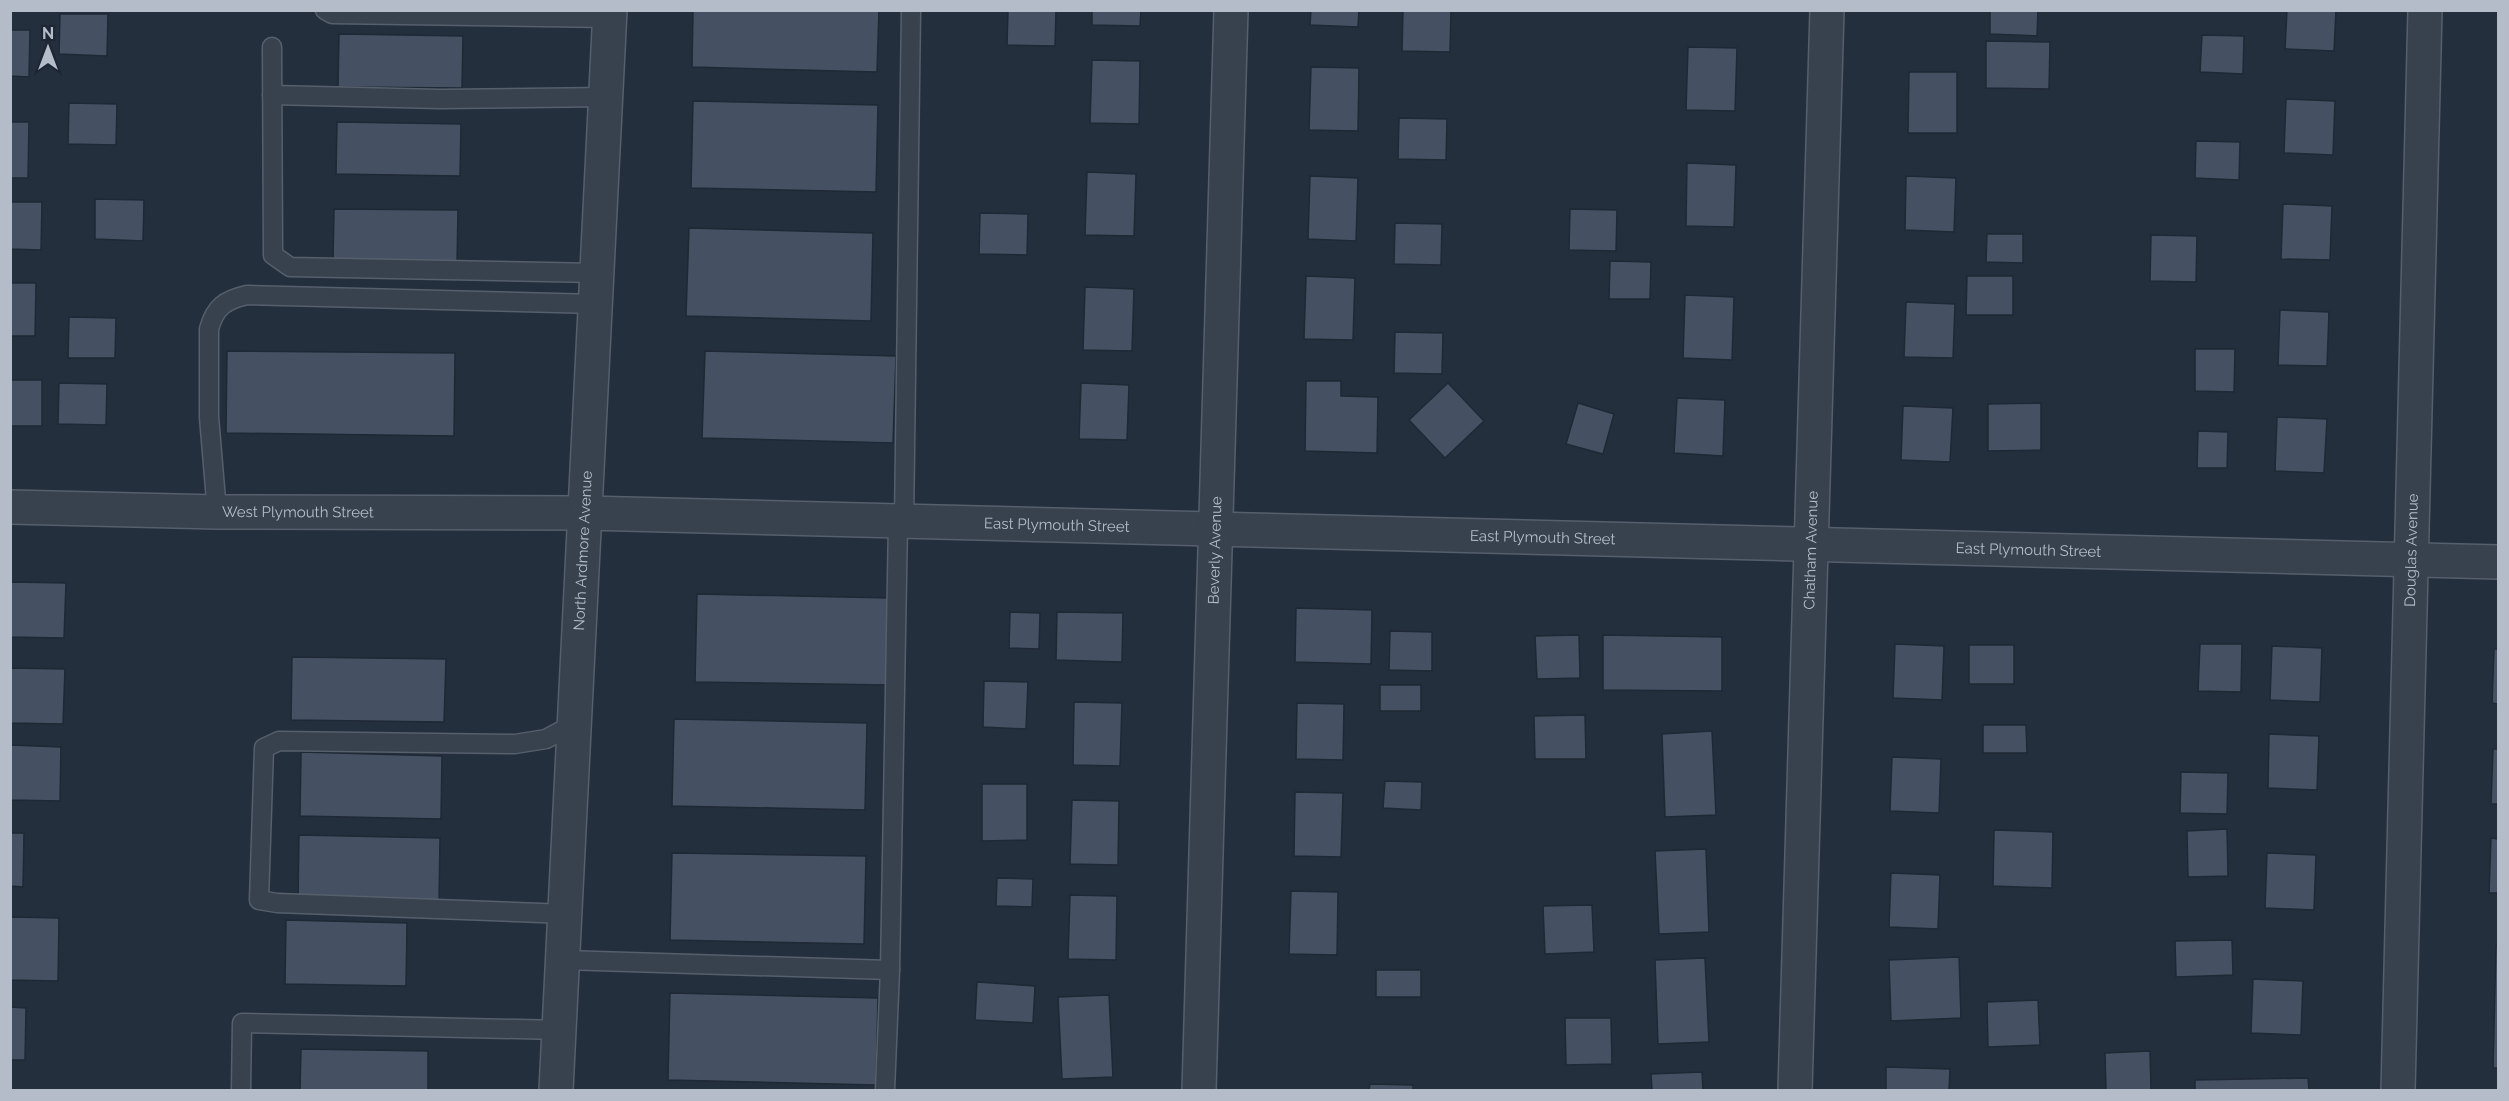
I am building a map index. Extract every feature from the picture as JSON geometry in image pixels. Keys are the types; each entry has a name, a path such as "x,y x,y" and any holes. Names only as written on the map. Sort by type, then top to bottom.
{"street":[{"name":"Beverly Avenue","path":"1199,1090 1231,10"},
{"name":"Chatham Avenue","path":"1795,1090 1827,10"},
{"name":"Douglas Avenue","path":"2398,1090 2426,10"},
{"name":"North Ardmore Avenue","path":"556,1090 567,914 610,14"},
{"name":"West Plymouth Street","path":"10,507 216,512 586,513"},
{"name":"East Plymouth Street","path":"586,513 2499,562"}],"lane":[{"path":"325,10 332,14 610,14"},
{"path":"885,1090 901,522 911,10"},
{"path":"272,46 273,255 290,267 597,288"},
{"path":"272,95 440,99 606,97"},
{"path":"216,512 209,417 209,329 220,305 230,298 247,295 597,288"},
{"path":"567,914 278,903 259,900 264,748 279,741 535,743 576,723"},
{"path":"564,960 890,970"},
{"path":"241,1090 242,1023 560,1030"}],"building":[{"path":"693,10 879,10 877,72 692,67"},
{"path":"1008,10 1056,10 1055,46 1007,45"},
{"path":"1092,10 1141,10 1140,26 1092,25"},
{"path":"1311,10 1359,10 1358,27 1310,25"},
{"path":"1403,10 1451,11 1450,52 1402,51"},
{"path":"1990,10 2038,10 2037,36 1990,34"},
{"path":"2287,10 2336,10 2334,51 2285,49"},
{"path":"60,14 108,14 107,56 59,54"},
{"path":"10,30 30,30 29,77 10,76"},
{"path":"339,34 463,36 462,88 338,87"},
{"path":"2202,35 2244,36 2243,74 2200,72"},
{"path":"1986,41 2050,42 2049,89 1986,88"},
{"path":"1688,47 1737,48 1735,111 1686,110"},
{"path":"1092,60 1140,61 1139,124 1090,123"},
{"path":"1311,67 1359,68 1358,131 1309,130"},
{"path":"1909,72 1957,72 1957,133 1908,133"},
{"path":"2286,99 2335,101 2333,155 2284,153"},
{"path":"693,101 878,105 876,192 691,188"},
{"path":"69,103 117,104 116,145 68,144"},
{"path":"1399,118 1447,119 1446,160 1398,159"},
{"path":"10,122 29,122 28,178 10,178"},
{"path":"337,122 461,124 460,176 336,174"},
{"path":"2196,141 2240,142 2239,180 2195,178"},
{"path":"1687,163 1736,165 1734,227 1686,226"},
{"path":"1087,172 1136,174 1134,236 1085,235"},
{"path":"1310,176 1358,178 1356,241 1308,239"},
{"path":"1906,176 1956,178 1954,232 1905,230"},
{"path":"95,199 144,200 143,241 95,239"},
{"path":"10,202 42,202 41,250 10,249"},
{"path":"2283,204 2332,206 2330,260 2281,259"},
{"path":"334,209 458,210 457,263 333,262"},
{"path":"1570,209 1617,210 1616,251 1569,250"},
{"path":"980,213 1028,214 1027,255 979,254"},
{"path":"1395,223 1442,224 1441,265 1394,264"},
{"path":"689,228 873,233 871,321 686,316"},
{"path":"1987,234 2023,234 2023,263 1986,262"},
{"path":"2151,235 2197,236 2196,282 2150,281"},
{"path":"1610,261 1651,262 1650,299 1609,299"},
{"path":"1306,276 1355,278 1353,340 1304,339"},
{"path":"1967,276 2013,276 2013,315 1966,315"},
{"path":"10,283 36,283 35,336 10,336"},
{"path":"1085,287 1134,289 1132,351 1083,350"},
{"path":"1685,295 1734,297 1732,360 1683,358"},
{"path":"1906,302 1955,304 1953,358 1904,357"},
{"path":"2280,310 2329,312 2327,366 2278,365"},
{"path":"69,317 116,318 115,358 68,358"},
{"path":"1395,332 1443,333 1442,374 1394,373"},
{"path":"2195,349 2235,349 2234,392 2195,391"},
{"path":"227,351 455,353 454,436 226,433"},
{"path":"705,351 896,356 893,443 702,438"},
{"path":"10,380 42,380 42,426 10,426"},
{"path":"1306,381 1341,381 1341,396 1378,397 1377,453 1305,451"},
{"path":"59,383 107,384 106,425 58,424"},
{"path":"1081,383 1129,385 1127,440 1079,439"},
{"path":"1448,383 1484,421 1445,458 1409,420"},
{"path":"1677,398 1725,400 1723,456 1674,453"},
{"path":"1578,403 1614,414 1603,454 1566,444"},
{"path":"2041,403 2041,450 1988,451 1988,404"},
{"path":"1903,406 1953,408 1950,462 1901,460"},
{"path":"2277,417 2327,419 2324,473 2275,471"},
{"path":"2198,431 2228,432 2227,468 2197,468"},
{"path":"10,582 66,583 64,638 10,637"},
{"path":"697,594 890,598 889,685 695,682"},
{"path":"1296,608 1372,610 1371,664 1295,662"},
{"path":"1010,612 1040,613 1039,649 1009,648"},
{"path":"1057,612 1123,613 1122,662 1056,660"},
{"path":"1390,631 1432,632 1432,671 1389,670"},
{"path":"1579,635 1580,678 1537,679 1535,636"},
{"path":"1603,635 1722,637 1722,691 1603,690"},
{"path":"1895,644 1944,646 1942,700 1893,698"},
{"path":"2200,644 2242,644 2241,692 2198,691"},
{"path":"1969,645 2014,645 2014,684 1969,684"},
{"path":"2272,646 2322,648 2320,702 2270,700"},
{"path":"2494,649 2498,649 2498,704 2492,703"},
{"path":"292,657 446,659 444,722 291,720"},
{"path":"10,668 65,669 63,724 10,723"},
{"path":"984,681 1028,682 1026,729 983,727"},
{"path":"1380,685 1421,685 1421,711 1380,711"},
{"path":"1074,702 1122,703 1120,766 1073,765"},
{"path":"1297,703 1344,704 1343,760 1296,759"},
{"path":"1585,715 1586,759 1535,759 1534,716"},
{"path":"674,719 867,723 865,810 672,806"},
{"path":"1983,725 2026,725 2027,753 1983,753"},
{"path":"1712,731 1716,815 1665,817 1662,734"},
{"path":"2269,734 2319,736 2317,790 2268,788"},
{"path":"10,745 61,747 60,801 10,800"},
{"path":"2493,749 2498,749 2498,804 2491,804"},
{"path":"301,752 442,756 441,819 300,816"},
{"path":"1892,757 1941,759 1939,813 1890,811"},
{"path":"2181,772 2228,773 2227,814 2180,813"},
{"path":"1385,781 1422,782 1421,810 1383,808"},
{"path":"982,784 1027,784 1027,840 982,841"},
{"path":"1295,792 1343,793 1341,857 1294,856"},
{"path":"1072,800 1119,801 1118,865 1070,864"},
{"path":"2227,829 2228,876 2188,877 2187,831"},
{"path":"1994,830 2053,832 2052,888 1993,886"},
{"path":"10,833 24,833 23,887 10,886"},
{"path":"299,835 440,838 439,902 298,899"},
{"path":"2491,838 2498,839 2498,893 2489,893"},
{"path":"1706,849 1709,932 1659,934 1655,851"},
{"path":"672,853 866,856 864,944 670,940"},
{"path":"2267,853 2316,855 2314,910 2265,908"},
{"path":"1891,873 1940,875 1938,929 1889,927"},
{"path":"997,878 1033,879 1032,907 996,906"},
{"path":"1291,891 1338,892 1337,955 1289,954"},
{"path":"1070,895 1117,896 1116,960 1068,959"},
{"path":"1592,905 1594,952 1545,954 1543,906"},
{"path":"10,917 59,918 58,981 10,980"},
{"path":"286,920 407,923 406,986 285,984"},
{"path":"2232,940 2233,975 2176,977 2175,941"},
{"path":"2496,946 2498,946 2498,1068 2493,1068"},
{"path":"1959,957 1961,1018 1891,1021 1889,960"},
{"path":"1705,958 1709,1042 1658,1044 1655,960"},
{"path":"1376,970 1421,970 1421,997 1376,997"},
{"path":"2253,979 2303,981 2301,1035 2251,1033"},
{"path":"977,982 1035,986 1033,1023 975,1020"},
{"path":"670,993 878,998 876,1085 668,1080"},
{"path":"1109,995 1113,1077 1062,1079 1058,997"},
{"path":"2038,1000 2040,1045 1988,1047 1987,1002"},
{"path":"10,1007 26,1008 25,1060 10,1060"},
{"path":"1565,1018 1611,1018 1612,1064 1566,1065"},
{"path":"301,1049 428,1051 428,1090 300,1090"},
{"path":"2150,1051 2151,1090 2106,1090 2105,1053"},
{"path":"1886,1067 1950,1069 1949,1090 1886,1090"},
{"path":"1702,1072 1703,1090 1652,1090 1651,1074"},
{"path":"2308,1078 2309,1090 2195,1090 2195,1080"},
{"path":"1370,1084 1413,1085 1413,1090 1369,1090"}]}
